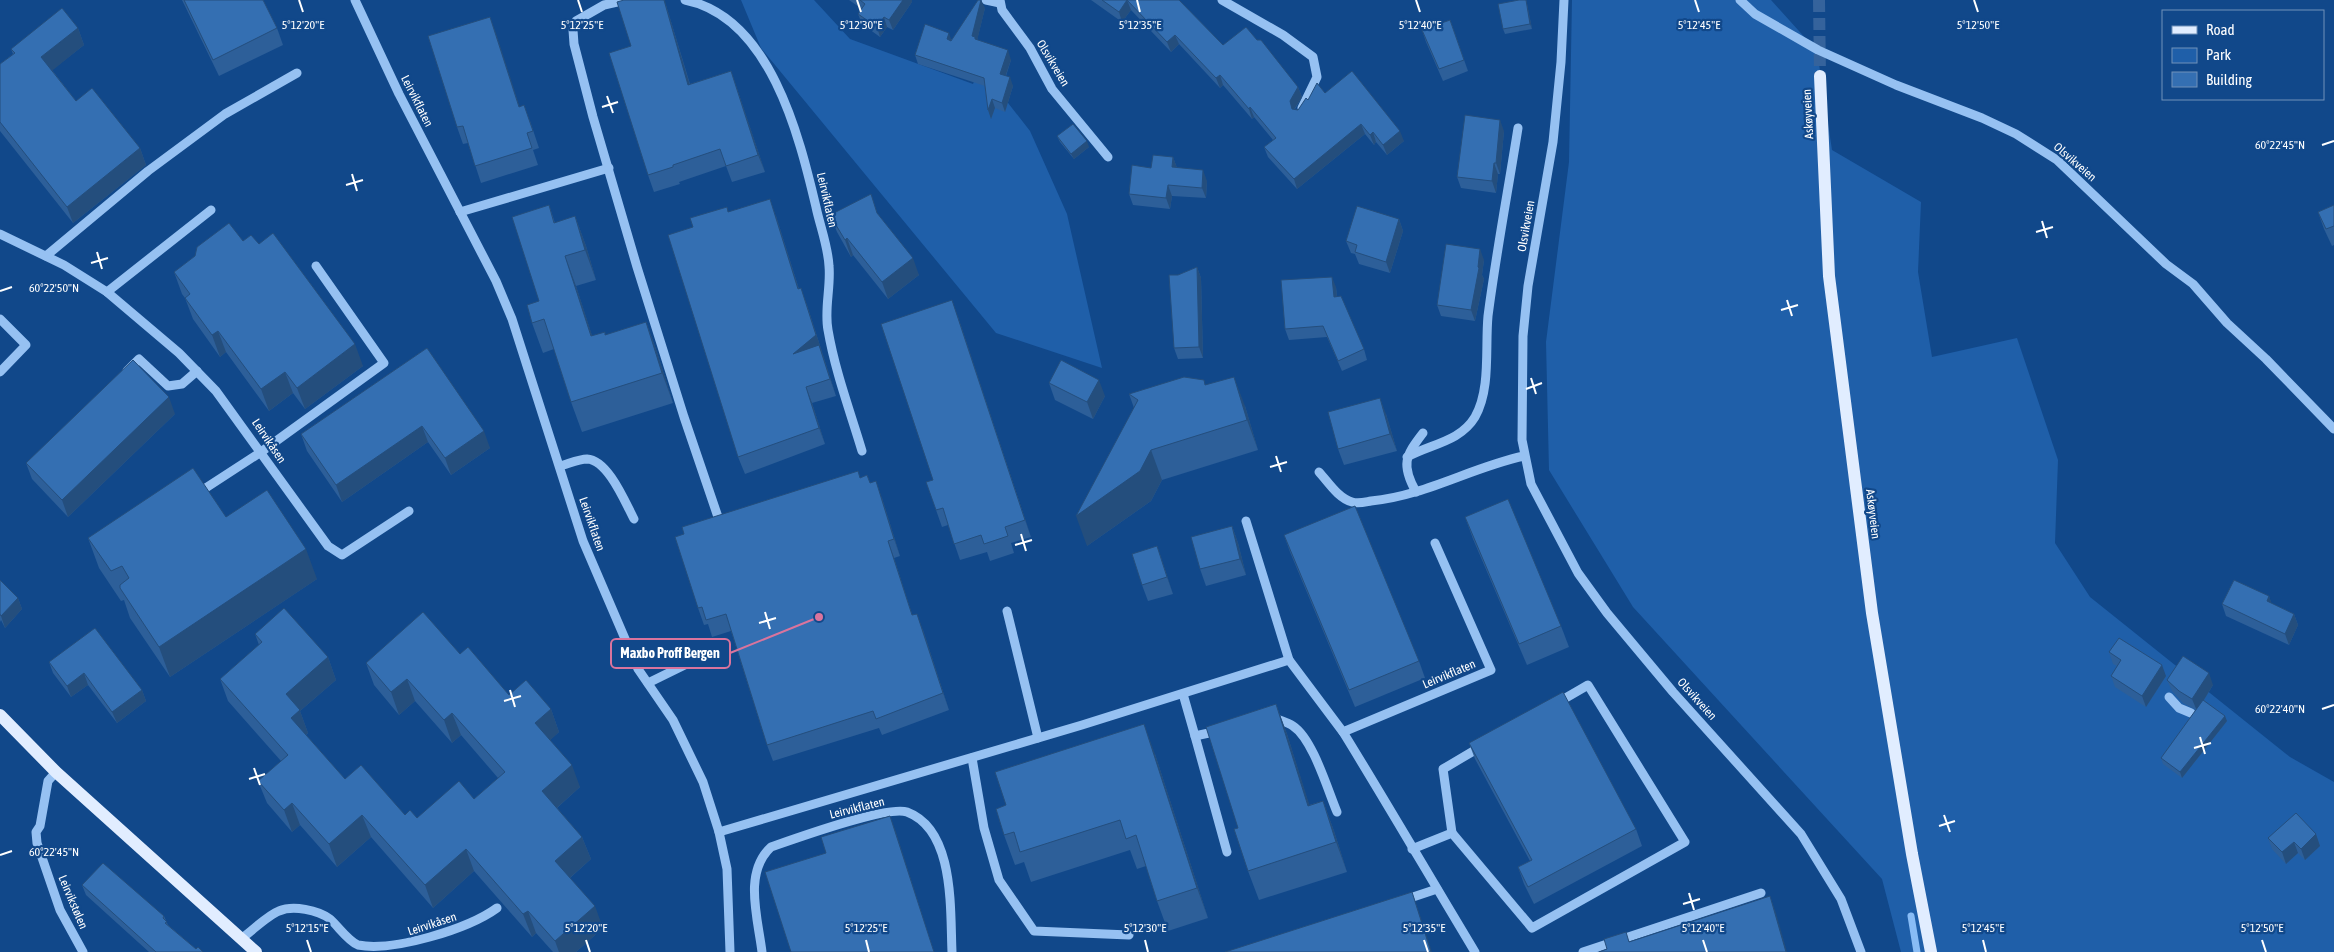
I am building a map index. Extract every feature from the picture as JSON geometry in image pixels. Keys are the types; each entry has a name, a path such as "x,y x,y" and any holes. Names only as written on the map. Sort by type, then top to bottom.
{"main road":[{"name":"Askøyveien","path":"1820,76 1832,306 1872,613 1912,854 1931,952"},
{"path":"0,715 56,772 256,952"}],"street":[{"name":"Leirvikflaten","path":"355,0 399,94 496,281 512,319 560,466 582,542 638,669 674,720 699,773 719,832 727,869 730,952"},
{"path":"626,0 604,5 583,16 576,22 573,30 574,44 665,358 718,517"},
{"name":"Leirvikflaten","path":"685,0 700,3 715,10 751,41 771,72 791,119 807,168 829,266 827,328 831,348 862,451"},
{"name":"Olsvikveien","path":"986,0 1000,1 1002,10 1030,48 1052,89 1108,157"},
{"path":"1222,0 1283,35 1313,57 1318,77 1299,114"},
{"name":"Olsvikveien","path":"1564,0 1561,62 1553,142 1528,286 1523,336 1522,440 1531,484 1578,573 1607,613 1673,692 1801,834 1842,899 1861,952"},
{"name":"Olsvikveien","path":"1740,0 1755,14 1818,50 1896,85 1982,118 2016,134 2057,160 2166,264 2193,284 2227,323 2266,359 2334,429"},
{"path":"46,256 148,171 225,114 297,73"},
{"name":"Olsvikveien","path":"1407,458 1459,434 1474,418 1478,408 1485,371 1488,316 1518,128"},
{"path":"460,212 609,168"},
{"path":"107,292 211,210"},
{"name":"Leirvikåsen","path":"0,234 46,256 107,292 197,371 216,391 262,452 270,468 328,546 342,555 409,511"},
{"path":"189,499 262,452 384,363 316,266"},
{"path":"0,319 26,345 0,372"},
{"path":"118,379 139,360 168,386 182,384 197,371"},
{"path":"1416,492 1407,476 1407,458 1409,452 1423,433"},
{"path":"1319,472 1342,498 1355,503 1390,499 1416,492 1504,460 1524,456"},
{"path":"560,466 587,459 597,463 617,486 634,518"},
{"path":"1246,521 1289,660 1343,732 1399,822 1412,849 1475,952"},
{"name":"Leirvikflaten","path":"1343,732 1491,670 1434,543"},
{"path":"1007,611 1038,738"},
{"path":"648,684 701,657"},
{"name":"Leirvikflaten","path":"719,832 972,758 1289,660"},
{"path":"1494,739 1443,768 1452,832 1532,928 1685,842 1588,685 1546,709"},
{"path":"1183,694 1227,852"},
{"path":"2169,697 2179,708 2191,713"},
{"path":"1261,719 1271,717 1294,726 1303,736 1312,752 1337,812"},
{"path":"1195,736 1224,729"},
{"path":"972,758 984,828 999,880 1034,931 1129,935"},
{"name":"Leirvikstølen","path":"56,772 48,781 40,826 36,832 37,843 60,910 83,952"},
{"name":"Leirvikflaten","path":"762,952 755,897 756,868 763,854 771,847 837,825 891,812 906,811 931,828 939,844 945,864 952,952"},
{"path":"1412,849 1452,832"},
{"path":"1399,901 1437,889"},
{"path":"1583,952 1761,894"},
{"name":"Leirvikåsen","path":"242,938 278,911 302,909 328,917 357,945 374,950 410,947 476,923 497,908"}],"green space":[{"path":"741,0 814,0 850,39 973,84 980,67 1030,131 1067,214 1102,368 996,333 761,48"},
{"path":"1572,0 1771,0 1817,51 1832,150 1921,202 1918,272 1932,357 2017,338 2058,460 2055,543 2090,597 2290,757 2334,782 2334,952 1901,952 1882,879 1633,607 1549,470 1546,342 1569,162"}],"building":[{"path":"184,0 263,0 277,28 213,60"},
{"path":"624,0 664,0 688,85 731,71 758,155 726,166 720,149 648,175 609,53 631,46 617,2"},
{"path":"860,0 903,0 889,20 884,17 877,27 858,14 865,4"},
{"path":"978,0 981,0 972,36 975,39 1008,50 1000,74 1010,77 1002,103 992,99 988,110 984,78 915,55 925,24 949,33 947,39 951,41"},
{"path":"1102,0 1127,0 1119,12"},
{"path":"1127,0 1179,0 1223,45 1246,27 1257,40 1261,40 1298,87 1290,101 1292,109 1298,110 1306,98 1308,100 1317,83 1325,93 1352,71 1400,131 1383,145 1373,132 1370,135 1361,124 1294,179 1264,147 1276,138 1250,107 1249,109 1220,75 1216,78 1175,35 1167,42"},
{"path":"1526,0 1530,24 1503,29 1498,4"},
{"path":"62,8 78,28 41,57 76,101 92,88 140,148 67,207 0,122 0,64 15,53 11,49"},
{"path":"490,17 519,107 524,105 533,131 527,133 532,148 475,166 463,126 457,127 428,36"},
{"path":"1450,20 1464,60 1439,69 1422,30"},
{"path":"1465,115 1500,120 1496,163 1494,163 1492,181 1457,177"},
{"path":"1073,124 1087,141 1071,154 1057,136"},
{"path":"1153,155 1173,157 1172,167 1203,170 1202,188 1168,185 1166,198 1129,194 1132,165 1151,168"},
{"path":"871,194 877,213 913,258 882,282 847,238 845,240 830,215"},
{"path":"770,199 798,289 801,288 816,335 793,354 819,345 830,379 806,387 819,428 738,457 668,235 693,227 690,218 727,207 728,212"},
{"path":"549,205 554,223 575,216 585,250 565,256 591,336 605,332 605,335 646,322 662,373 571,402 544,319 532,323 527,305 539,301 512,217"},
{"path":"2334,205 2334,226 2326,229 2318,212"},
{"path":"1357,206 1399,219 1386,262 1355,252 1357,245 1346,241"},
{"path":"229,223 243,241 251,235 259,244 273,233 355,344 297,388 285,372 261,389 218,331 212,335 185,298 190,294 174,272 195,256 197,247"},
{"path":"1446,244 1480,249 1479,268 1471,310 1437,305"},
{"path":"1197,267 1199,347 1174,348 1169,275 1178,275"},
{"path":"1332,277 1334,297 1341,296 1364,349 1338,361 1323,326 1285,329 1281,280"},
{"path":"952,300 1025,520 1005,527 1008,536 984,544 981,535 954,544 943,508 936,510 926,482 933,480 881,324"},
{"path":"427,348 484,431 445,458 422,426 336,485 301,434"},
{"path":"133,360 169,397 62,500 26,463"},
{"path":"1061,360 1099,380 1087,402 1049,383"},
{"path":"1184,377 1204,380 1205,385 1234,377 1247,420 1151,450 1140,471 1076,516 1138,400 1129,394"},
{"path":"1380,398 1390,434 1338,449 1328,412"},
{"path":"193,468 226,517 267,490 306,549 159,647 120,588 120,585 129,578 122,566 111,571 88,538"},
{"path":"858,471 860,478 867,475 870,483 876,481 894,539 888,541 912,615 917,614 943,693 876,719 873,711 767,745 726,614 706,620 702,607 698,608 675,537 684,534 682,527"},
{"path":"1508,499 1561,626 1519,644 1465,517"},
{"path":"1355,506 1419,661 1349,690 1284,535"},
{"path":"1232,526 1240,559 1200,569 1191,537"},
{"path":"1157,546 1167,577 1142,585 1132,554"},
{"path":"0,580 18,598 1,616 0,614"},
{"path":"2234,580 2269,596 2267,601 2294,614 2285,634 2222,604"},
{"path":"284,608 328,657 286,694 300,710 291,718 345,779 361,765 405,815 410,810 417,818 459,781 474,799 505,772 452,713 444,720 407,679 391,692 366,663 423,612 460,654 468,647 509,695 526,680 551,709 535,723 572,765 542,791 582,837 555,861 595,906 555,941 528,911 523,914 466,849 425,885 362,815 329,844 292,803 284,810 258,781 288,755 220,679 262,642 255,634"},
{"path":"95,628 142,690 112,712 84,673 67,686 49,662"},
{"path":"2119,638 2162,665 2142,696 2111,676 2121,660 2109,652"},
{"path":"2183,656 2209,673 2192,699 2167,680"},
{"path":"1563,692 1636,829 1528,887 1518,867 1532,860 1469,743"},
{"path":"2203,700 2225,716 2180,772 2161,758"},
{"path":"1276,704 1308,806 1323,801 1336,842 1248,871 1234,829 1238,828 1206,727"},
{"path":"1144,724 1197,888 1157,901 1136,835 1126,839 1120,820 1020,852 1014,832 1004,835 996,809 1006,805 995,772"},
{"path":"2296,813 2316,834 2301,849 2294,842 2282,852 2268,838"},
{"path":"890,816 934,952 791,952 765,872 826,853 821,837"},
{"path":"103,863 164,916 163,918 167,922 165,923 196,949 198,947 203,952 156,952 82,885"},
{"path":"1412,892 1431,952 1225,952"},
{"path":"1770,896 1786,952 1599,952 1607,949 1604,939 1626,932 1629,942"}],"waterway":[{"path":"1911,916 1917,952"}],"tunnel":[{"path":"1819,0 1820,76"}],"place":[{"name":"Maxbo Proff Bergen","path":"819,617"}]}
